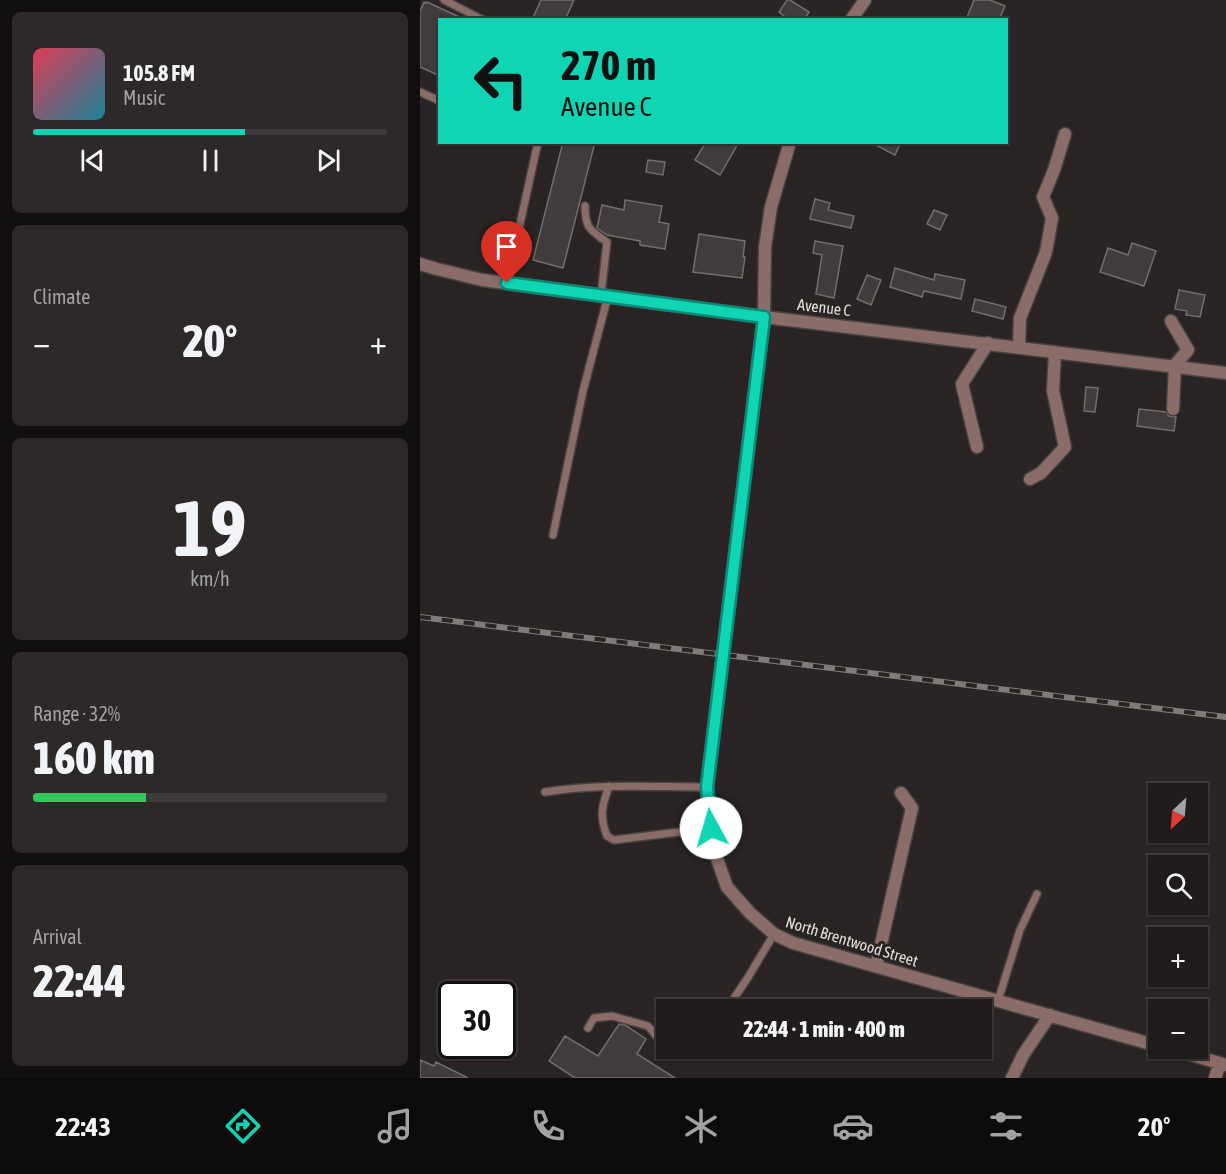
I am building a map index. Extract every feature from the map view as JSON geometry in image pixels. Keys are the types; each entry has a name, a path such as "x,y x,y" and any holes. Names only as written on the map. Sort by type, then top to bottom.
{"street":[{"path":"852,18 865,0"},
{"path":"1019,347 1020,318 1046,252 1052,218 1043,197 1065,134"},
{"name":"North Brentwood Street","path":"789,144 771,207 765,247 764,317 707,787 715,853 727,887 750,913 774,934 793,943 1148,1043"},
{"name":"Avenue C","path":"420,264 466,276 507,283 764,317 1226,373"},
{"path":"1172,321 1188,350 1175,365 1173,409"},
{"path":"977,447 962,384 988,343"},
{"path":"1030,478 1041,473 1065,447 1053,391 1054,352"},
{"path":"876,966 912,808 902,792"},
{"path":"1012,1078 1023,1055 1050,1015"},
{"path":"1206,1059 1223,1064 1215,1078"}],"lane":[{"path":"444,0 479,18"},
{"path":"420,92 438,99"},
{"path":"507,283 538,144"},
{"path":"553,535 604,295 607,242 588,229 585,206"},
{"path":"545,792 609,786 707,787"},
{"path":"609,786 601,809 607,836 614,840 711,828"},
{"path":"998,1001 1020,930 1037,894"},
{"path":"733,999 774,934"},
{"path":"588,1028 594,1018 612,1016 648,1026 656,1035"}],"building":[{"path":"541,0 574,0 566,18 533,18"},
{"path":"787,0 790,0 809,12 805,18 783,18 784,16 779,12"},
{"path":"974,0 990,0 1005,6 1000,18 967,18"},
{"path":"424,2 427,2 462,18 438,18 438,75 420,67 420,11"},
{"path":"562,144 594,144 563,268 533,260"},
{"path":"705,144 738,144 720,175 695,160"},
{"path":"874,144 900,144 895,155"},
{"path":"648,160 665,162 663,175 646,172"},
{"path":"815,199 830,203 828,210 854,216 851,228 810,219"},
{"path":"625,200 662,206 659,222 669,224 665,249 640,245 640,241 607,235 597,228 602,205 624,210"},
{"path":"934,210 947,215 940,230 927,224"},
{"path":"699,234 745,241 742,278 693,272"},
{"path":"815,241 843,246 834,298 816,294 822,255 813,253"},
{"path":"1132,243 1156,251 1144,286 1100,272 1108,248 1128,255"},
{"path":"895,268 934,280 935,274 965,280 961,299 924,291 922,297 890,287"},
{"path":"867,275 881,280 871,305 857,299"},
{"path":"1179,290 1205,295 1200,317 1186,315 1187,311 1175,309"},
{"path":"975,299 1006,307 1003,319 972,311"},
{"path":"1086,387 1098,388 1095,412 1084,411"},
{"path":"1139,409 1166,412 1169,416 1176,417 1174,431 1137,426"},
{"path":"619,1024 625,1025 646,1039 637,1054 675,1078 575,1078 549,1061 565,1036 598,1056"},
{"path":"420,1060 434,1066 436,1062 468,1078 420,1078"}],"railway":[{"path":"420,617 1226,717"}],"route":[{"path":"507,283 764,317 707,787 711,828"}]}
